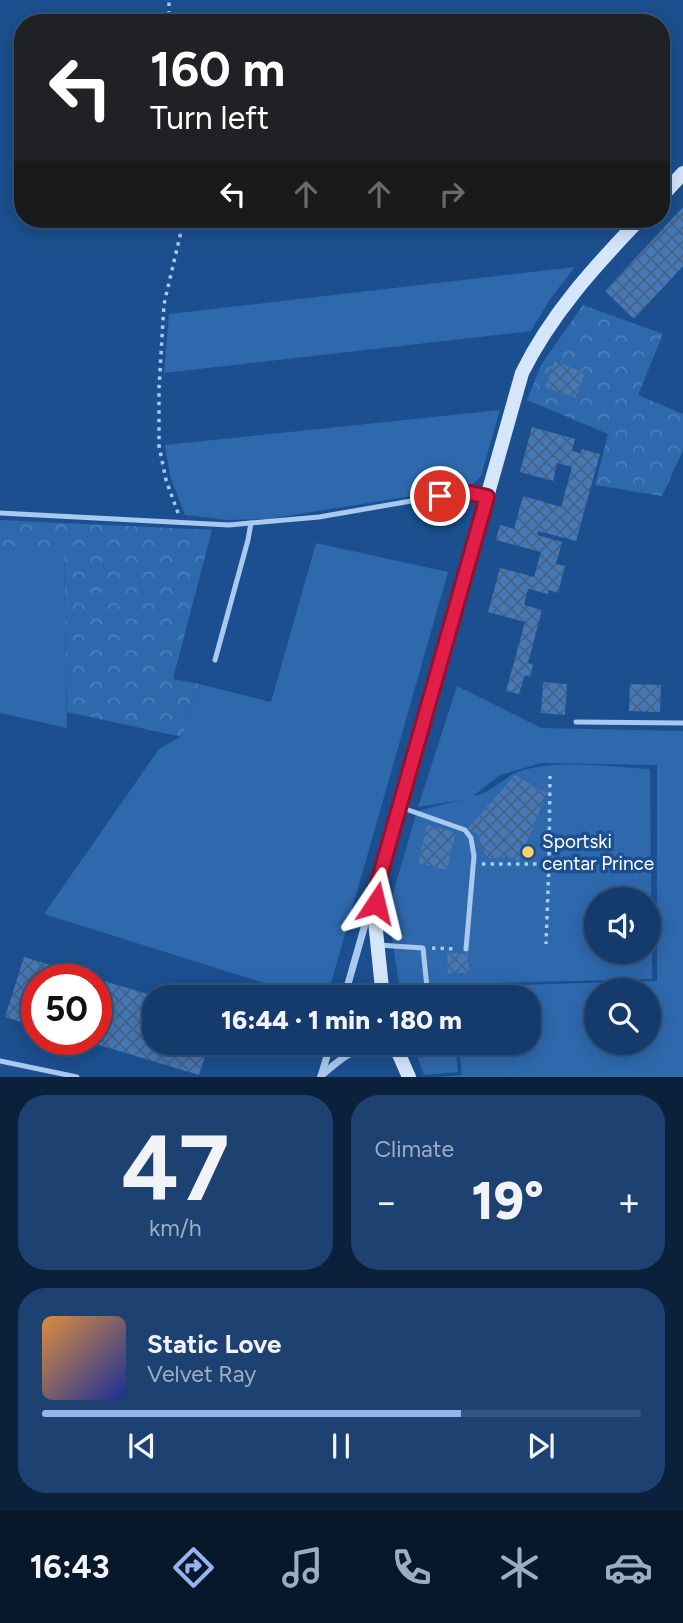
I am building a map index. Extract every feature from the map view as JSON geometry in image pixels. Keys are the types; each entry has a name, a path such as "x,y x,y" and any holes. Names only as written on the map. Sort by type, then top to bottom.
{"main road":[{"path":"670,187 683,173"},
{"path":"381,985 374,921 377,886 522,373 538,342 574,293 632,228"},
{"path":"399,1055 409,1077"}],"street":[{"path":"348,985 377,886"},
{"path":"321,1077 327,1055"},
{"path":"321,1077 345,1055"}],"lane":[{"path":"0,513 181,524 251,523 319,517 440,496 470,493 487,497"},
{"path":"215,660 251,523"},
{"path":"576,722 683,723"},
{"path":"400,807 465,830 471,838 474,856 466,949"},
{"path":"376,945 423,948 427,985"},
{"path":"0,1061 77,1077"}],"path":[{"path":"181,524 166,480 159,446 159,388 164,304 182,228"},
{"path":"546,944 550,776"},
{"path":"494,864 549,864"},
{"path":"423,948 466,949"}],"green space":[{"path":"575,267 550,299 531,331 164,373 169,314"},
{"path":"583,305 663,334 638,395 683,414 683,450 662,496 595,485 608,434 527,400 541,365"},
{"path":"500,410 481,476 470,487 267,519 227,520 185,515 170,476 165,445"},
{"path":"0,520 212,530 173,679 199,684 182,737 67,712 64,555 0,548"},
{"path":"316,543 448,572 330,985 271,985 44,914 159,749 182,736 199,684 271,702"},
{"path":"0,548 64,554 67,728 0,713"},
{"name":"Sportski centar Prince","path":"457,686 541,728 683,731 683,1077 436,1077 462,1075 460,1055 541,1055 541,985 520,985 584,983 584,1055 661,1055 661,978 657,978 657,964 661,964 661,887 657,887 657,765 541,763 500,775 473,796 486,792 520,771 535,767 584,765 650,769 651,887 584,887 584,964 652,964 652,978 399,985 391,932 393,893 417,811 461,800 418,807"},
{"path":"417,1055 456,1055 458,1072 424,1075"}],"building":[{"path":"683,207 683,266 634,319 605,291 664,228 670,228 670,221"},
{"path":"555,361 585,373 576,398 545,387"},
{"path":"532,427 575,439 572,451 581,453 582,449 600,454 576,541 538,531 537,535 562,542 556,564 565,566 558,593 549,590 548,594 528,589 524,605 542,610 528,663 533,665 530,677 525,675 519,694 506,691 525,622 488,612 500,568 534,577 541,552 496,540 500,525 514,529 523,496 561,507 572,467 557,463 553,481 520,472"},
{"path":"543,682 567,684 565,715 541,713"},
{"path":"630,684 661,685 660,712 629,711"},
{"path":"515,775 547,793 519,861 506,856 487,858 477,834 468,828"},
{"path":"427,825 456,832 447,870 418,863"},
{"path":"447,953 468,953 469,973 448,973"},
{"path":"24,957 47,964 22,964"},
{"path":"21,966 21,1022 5,1017"},
{"path":"112,983 142,992 142,1055 205,1055 199,1075 112,1049"}],"place":[{"name":"Sportski centar Prince","path":"528,852"}],"route":[{"path":"376,903 377,886 487,497 470,493 440,496"}]}
